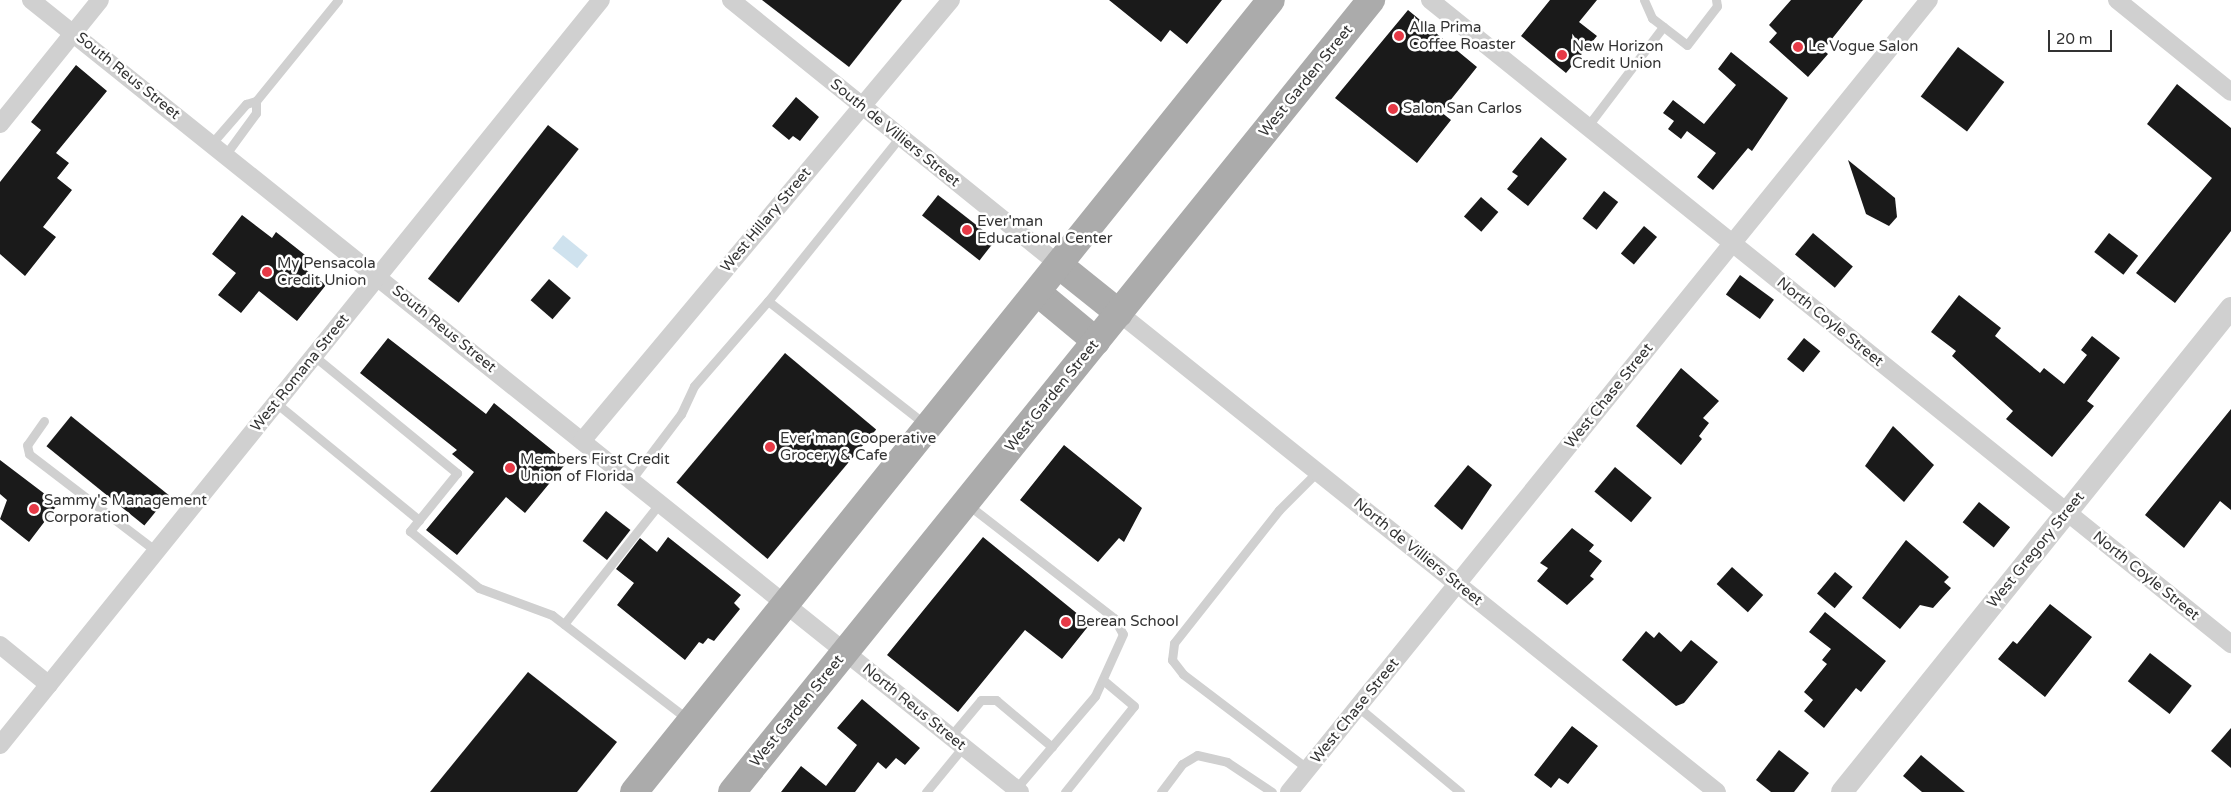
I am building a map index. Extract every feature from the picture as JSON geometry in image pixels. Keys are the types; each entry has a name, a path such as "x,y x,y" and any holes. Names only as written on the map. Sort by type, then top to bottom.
{"main road":[{"path":"634,792 1271,0"},
{"name":"West Garden Street","path":"732,792 1371,0"},
{"path":"1059,265 1119,313"},
{"path":"1037,292 1096,341"}],"street":[{"name":"South Reus Street","path":"31,0 226,154 785,604"},
{"path":"0,124 100,0"},
{"name":"West Romana Street","path":"0,745 601,0"},
{"name":"South de Villiers Street","path":"731,0 1059,265"},
{"name":"West Hillary Street","path":"582,440 950,0"},
{"name":"North Coyle Street","path":"1430,0 2231,644"},
{"name":"West Chase Street","path":"1289,792 1929,0"},
{"path":"2117,0 2231,92"},
{"name":"North de Villiers Street","path":"1119,313 1718,792"},
{"name":"West Gregory Street","path":"1842,792 2067,512 2227,321"},
{"name":"North Reus Street","path":"785,604 1016,791"},
{"path":"0,646 49,685"}],"lane":[{"path":"212,143 246,104 256,101 338,0"},
{"path":"1644,0 1663,27 1687,45 1716,6 1716,0"},
{"path":"1587,127 1663,27"},
{"path":"226,154 256,113 256,101"},
{"path":"632,480 681,414 694,386 768,301 900,137"},
{"path":"768,301 928,426"},
{"path":"314,356 458,473 410,531 479,588 552,615 691,722"},
{"path":"276,403 419,520"},
{"path":"44,421 27,445 30,454 156,551"},
{"path":"1308,769 1183,674 1172,660 1174,643 1279,510 1317,472"},
{"path":"965,502 1114,618 1121,641 1103,680 1016,791"},
{"path":"564,624 660,503"},
{"path":"1065,792 1134,706 1103,680"},
{"path":"926,792 981,700 996,700 1052,746"},
{"path":"1358,707 1460,792"},
{"path":"1161,792 1182,764 1197,755 1227,762 1272,792"}],"water":[{"path":"563,235 588,255 577,268 552,248"}],"building":[{"path":"762,0 902,0 849,67"},
{"path":"1109,0 1222,0 1187,44 1170,30 1161,42"},
{"name":"New Horizon Credit Union","path":"1550,0 1597,0 1579,22 1597,36 1566,73 1521,36"},
{"path":"1791,0 1863,0 1823,50 1828,54 1808,77 1769,42 1777,33 1769,25"},
{"path":"1408,10 1477,67 1441,112 1451,120 1417,163 1335,98"},
{"path":"1958,47 2004,82 1967,131 1921,97"},
{"path":"1731,52 1788,98 1752,151 1748,148 1713,190 1697,177 1716,153 1687,131 1681,139 1668,129 1674,121 1663,113 1673,100 1704,124 1736,85 1718,69"},
{"path":"76,65 107,91 56,153 69,163 57,178 72,190 43,227 56,237 25,276 0,254 0,182 41,130 31,122"},
{"path":"2177,84 2231,128 2231,231 2175,303 2136,273 2212,178 2147,124"},
{"path":"796,97 819,117 800,141 793,136 789,140 772,126"},
{"path":"548,125 579,149 459,303 428,279"},
{"path":"1541,137 1567,159 1528,206 1507,189 1518,176 1512,172"},
{"path":"1848,160 1895,198 1897,217 1889,226 1866,214"},
{"path":"1604,191 1618,202 1597,230 1582,219"},
{"path":"938,195 996,240 980,260 922,215"},
{"path":"1481,197 1498,212 1481,232 1464,217"},
{"path":"242,215 272,238 276,232 309,258 302,267 326,285 297,321 259,291 241,313 218,295 236,273 212,254"},
{"path":"1644,226 1657,237 1634,265 1621,254"},
{"path":"1813,233 1853,266 1835,288 1795,254"},
{"path":"2109,233 2138,256 2123,275 2094,252"},
{"path":"1740,275 1774,300 1760,319 1726,294"},
{"path":"549,279 571,298 553,319 531,300"},
{"path":"1959,295 2001,328 1995,336 2040,373 2044,368 2064,384 2087,355 2081,350 2092,336 2120,358 2087,401 2094,406 2052,457 2006,419 2013,411 1952,356 1956,351 1931,332"},
{"path":"388,338 486,414 494,403 567,462 525,513 506,497 457,555 426,530 474,472 452,454 457,450 360,373"},
{"path":"1804,338 1820,351 1803,372 1787,359"},
{"path":"785,353 876,429 768,559 676,482"},
{"path":"1681,368 1719,401 1703,418 1709,423 1699,436 1702,439 1681,465 1636,426"},
{"path":"2231,409 2231,510 2220,501 2184,548 2145,515"},
{"path":"71,416 169,495 144,526 46,446"},
{"path":"1893,426 1934,465 1904,502 1865,466"},
{"path":"1064,445 1142,508 1124,542 1119,538 1098,562 1020,500"},
{"path":"0,460 58,504 29,542 0,519 7,500 0,494"},
{"path":"1468,465 1492,485 1462,530 1434,506"},
{"path":"1615,467 1652,498 1631,522 1594,492"},
{"path":"1979,502 2010,527 1994,547 1963,522"},
{"path":"606,511 630,530 607,560 583,541"},
{"path":"1572,528 1594,545 1589,551 1602,561 1590,576 1594,579 1567,605 1537,581 1548,568 1540,563"},
{"path":"668,537 741,595 734,603 740,609 714,641 708,638 703,644 699,642 685,660 617,605 634,583 616,569 640,538 657,552"},
{"path":"983,537 1090,624 1062,659 1025,630 958,712 887,655"},
{"path":"1906,540 1949,577 1944,582 1951,588 1933,608 1920,605 1900,629 1862,598"},
{"path":"1732,567 1763,595 1748,612 1717,584"},
{"path":"1835,572 1853,587 1835,608 1817,593"},
{"path":"2050,604 2092,637 2045,697 1998,659 2013,641 2017,644"},
{"path":"1825,612 1886,661 1861,692 1856,688 1824,728 1804,711 1813,700 1804,692 1827,664 1822,660 1831,649 1809,632"},
{"path":"1646,631 1654,638 1659,632 1681,652 1691,640 1718,662 1684,703 1676,706 1622,660"},
{"path":"2150,653 2192,686 2170,714 2128,681"},
{"path":"528,672 617,742 577,792 430,792"},
{"path":"862,699 920,748 905,765 896,758 886,769 878,762 855,792 781,792 801,766 826,786 857,745 837,728"},
{"path":"1572,726 1598,746 1568,784 1559,778 1551,788 1534,775"},
{"path":"2231,728 2231,768 2211,751"},
{"path":"1779,750 1809,773 1794,792 1771,792 1756,780"},
{"path":"1921,755 1965,792 1922,792 1903,776"}],"place":[{"name":"Alla Prima Coffee Roaster","path":"1399,36"},
{"name":"Le Vogue Salon","path":"1798,47"},
{"name":"New Horizon Credit Union","path":"1562,55"},
{"name":"Salon San Carlos","path":"1393,109"},
{"name":"Ever'man Educational Center","path":"967,230"},
{"name":"My Pensacola Credit Union","path":"267,272"},
{"name":"Ever'man Cooperative Grocery & Cafe","path":"770,447"},
{"name":"Members First Credit Union of Florida","path":"510,468"},
{"name":"Sammy's Management Corporation","path":"34,509"},
{"name":"Berean School","path":"1066,622"}]}
